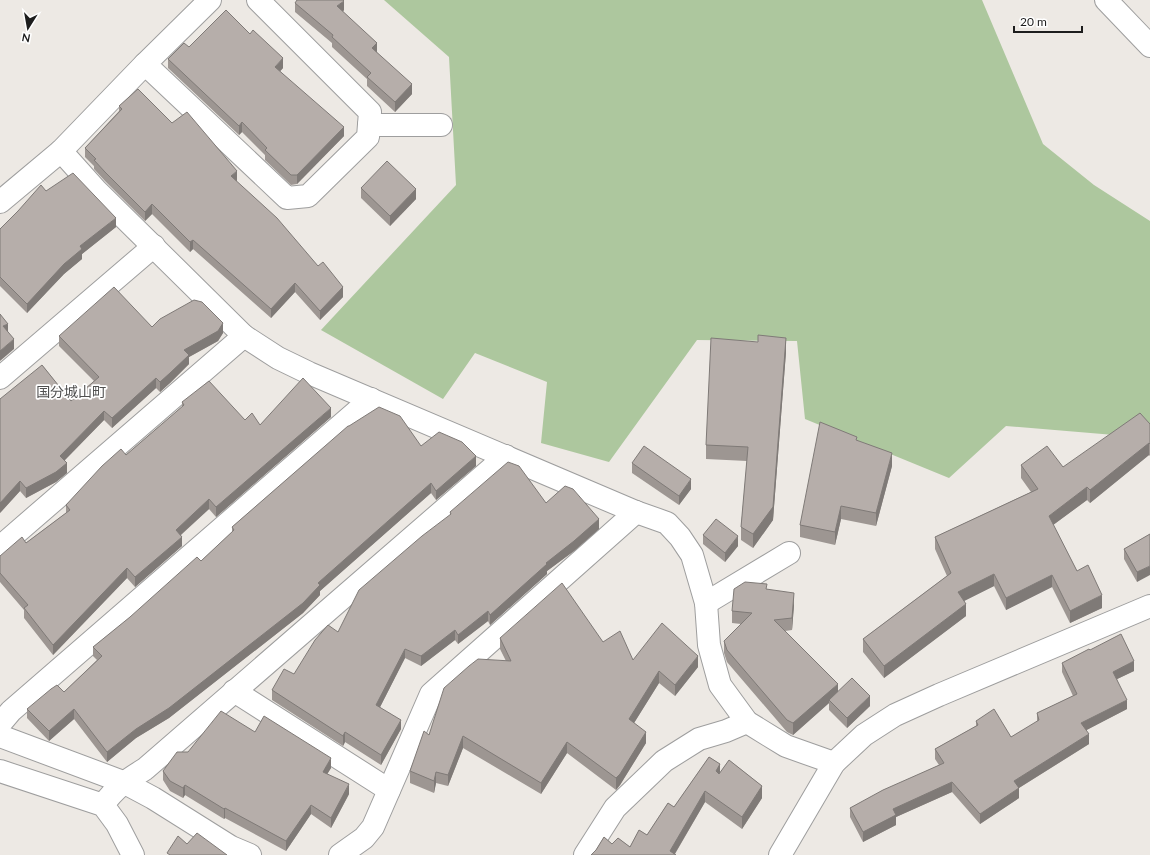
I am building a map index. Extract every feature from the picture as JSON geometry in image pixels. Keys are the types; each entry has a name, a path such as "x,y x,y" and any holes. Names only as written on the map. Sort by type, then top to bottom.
{"street":[{"path":"0,202 61,151 145,64 210,0"},
{"path":"145,64 287,198 308,196 368,137 370,112 258,0"},
{"path":"1106,0 1150,46"},
{"path":"369,125 441,125"},
{"path":"61,151 96,190 244,336 278,358 309,373 636,512 667,523 680,537 692,555 706,603 709,645 720,685 747,722 786,746 834,763"},
{"path":"0,378 154,246"},
{"path":"0,547 244,336"},
{"path":"0,724 11,711 371,399"},
{"path":"103,805 123,782 145,769 506,456"},
{"path":"340,855 364,838 373,827 431,694 636,512"},
{"path":"706,603 789,553"},
{"path":"780,855 834,763 864,735 895,715 939,695 1150,606"},
{"path":"234,691 389,790"},
{"path":"585,855 615,808 664,761 699,739 726,731 747,722"},
{"path":"0,736 123,782 153,798 231,847 250,855"},
{"path":"0,771 103,805 117,824 133,855"}],"green space":[{"path":"384,0 982,0 1043,144 1094,185 1150,221 1150,438 1006,426 949,478 805,419 797,341 697,340 609,462 541,443 547,382 475,353 443,399 321,330 456,185 449,57"}],"building":[{"path":"297,0 343,0 344,1 337,6 377,43 372,48 412,84 395,102 367,77 371,73 332,37 333,35 295,3"},
{"path":"226,10 250,34 253,30 283,58 275,67 344,127 297,175 291,175 265,150 267,148 242,122 239,126 168,59 184,43 189,47"},
{"path":"138,89 172,123 187,112 237,171 231,176 277,218 318,266 323,262 343,287 320,311 295,283 271,309 193,240 190,242 152,204 145,212 94,160 96,159 85,148 122,109 119,106"},
{"path":"387,161 416,189 390,216 361,188"},
{"path":"73,173 116,218 80,246 82,249 64,264 27,304 0,277 0,229 41,185 46,191"},
{"path":"114,287 152,327 160,319 194,300 202,302 223,323 218,331 184,350 189,355 170,373 160,382 156,378 112,418 104,411 60,456 67,463 56,472 26,488 20,481 0,503 0,399 42,365 71,401 99,377 59,336"},
{"path":"0,314 8,324 3,326 14,339 0,351"},
{"path":"758,335 786,338 773,507 753,534 741,527 748,447 706,445 711,338 758,342"},
{"path":"303,378 331,408 216,507 209,499 176,530 182,537 135,577 127,568 53,645 24,608 28,605 0,573 0,556 22,537 26,543 70,510 66,505 102,466 121,449 126,455 184,405 182,402 209,381 245,420 252,413 260,425"},
{"path":"379,407 400,416 421,446 439,432 462,442 476,456 436,491 431,483 318,583 320,585 303,603 169,708 136,729 107,752 74,709 49,731 27,709 57,685 64,692 102,656 93,647 130,617 197,557 201,561 234,530 232,527 348,426"},
{"path":"1140,413 1150,424 1150,444 1149,443 1090,490 1087,487 1049,516 1077,571 1088,565 1102,595 1070,611 1052,575 1006,598 994,574 958,592 966,604 884,666 863,639 951,573 935,537 1038,489 1021,465 1047,446 1063,467"},
{"path":"820,422 857,437 856,440 892,453 876,513 841,506 835,532 800,525"},
{"path":"644,446 691,479 679,496 632,463"},
{"path":"508,462 519,466 546,503 565,486 573,489 599,519 546,563 547,564 490,615 488,611 458,635 455,630 421,656 405,649 376,705 401,720 381,755 345,732 343,736 272,690 284,669 294,674 315,640 328,625 338,632 359,590 422,536 451,514 450,512"},
{"path":"716,519 738,536 725,553 703,535"},
{"path":"1150,534 1150,566 1137,572 1124,549"},
{"path":"745,582 767,584 766,589 794,593 792,618 774,620 838,684 793,723 787,720 727,650 724,641 752,613 732,611 734,589"},
{"path":"562,583 603,642 620,631 633,660 662,623 698,656 675,685 659,671 629,719 646,732 620,774 616,778 567,742 541,783 463,736 448,775 436,772 434,781 410,771 424,731 429,735 444,688 478,659 511,661 500,638"},
{"path":"1121,634 1134,661 1113,672 1127,700 1081,723 1089,734 1014,781 1019,788 980,814 952,782 893,809 896,815 863,832 850,808 883,790 944,763 935,749 978,725 976,721 994,709 1011,737 1039,720 1037,713 1077,694 1062,663"},
{"path":"852,678 870,696 847,718 829,700"},
{"path":"221,711 255,732 264,716 331,758 323,772 349,784 331,818 311,805 286,841 225,808 224,809 185,785 183,788 170,781 163,771 177,752 188,752"},
{"path":"709,757 720,764 716,771 719,774 729,760 762,786 742,817 705,791 670,851 676,855 591,855 604,837 612,844 618,838 630,847 639,830 647,835 668,803 674,807"},
{"path":"197,833 227,855 170,855 167,853 178,836 187,844"}],"district":[{"name":"国分城山町","path":"71,391"}]}
